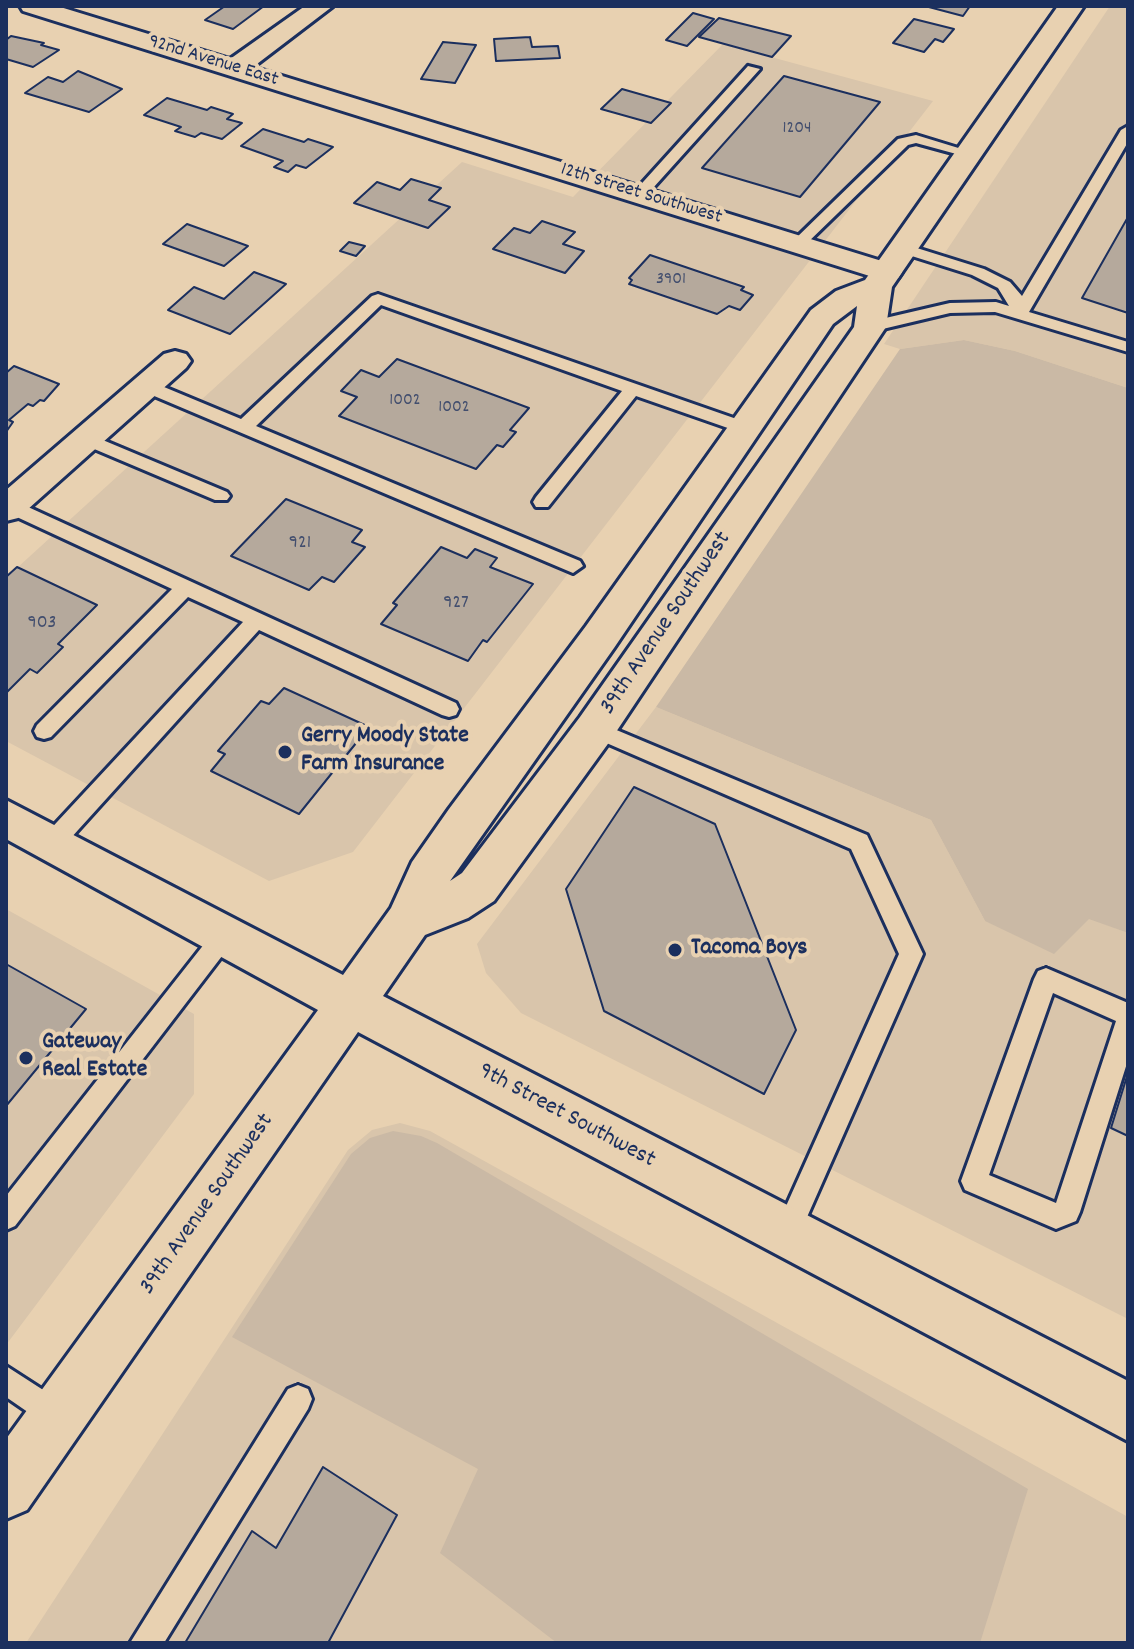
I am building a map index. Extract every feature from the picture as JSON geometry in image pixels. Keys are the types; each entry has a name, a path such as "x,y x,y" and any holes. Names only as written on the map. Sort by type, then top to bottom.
{"main road":[{"name":"39th Avenue Southwest","path":"409,921 452,904 478,887 595,729 870,327 889,269 1071,6"},
{"name":"39th Avenue Southwest","path":"6,1489 409,921 435,865 822,317 889,269"},
{"name":"9th Street Southwest","path":"6,818 350,1003 1128,1412"}],"street":[{"name":"92nd Avenue East","path":"32,6 395,117"},
{"path":"235,68 321,6"},
{"name":"12th Street Southwest","path":"395,117 798,244 889,269"},
{"path":"8,508 175,361"}],"lane":[{"path":"639,195 753,69"},
{"path":"1020,313 1128,130"},
{"path":"798,244 903,142 916,139 971,154"},
{"path":"889,269 978,272 1004,285 1013,294 1020,313"},
{"path":"244,427 378,299 745,428"},
{"path":"870,327 950,308 996,307 1128,347"},
{"path":"146,386 573,566"},
{"path":"542,502 633,388"},
{"path":"86,439 221,496"},
{"path":"8,508 449,709"},
{"path":"44,731 185,588"},
{"path":"52,843 256,621"},
{"path":"595,729 859,842 911,954 787,1233"},
{"path":"6,1217 224,936"},
{"path":"1128,1015 1046,979 974,1181 1044,1213 1056,1216 1067,1212 1128,1021"},
{"path":"6,1380 58,1416"},
{"path":"146,1643 298,1399"}],"shaded area":[{"path":"1110,6 1128,6 1128,388 1015,351 964,340 900,349 884,344"},
{"path":"723,44 933,101 353,852 269,881 6,741 6,578 462,162 573,197"},
{"path":"964,340 1015,351 1128,388 1128,933 1089,919 1054,954 985,921 931,820 656,707 900,349"},
{"path":"656,707 931,820 985,921 1089,918 1128,933 1128,1319 521,1013 486,973 477,944"},
{"path":"6,909 194,1014 194,1094 6,1345"},
{"path":"400,1123 430,1131 1128,1517 1128,1643 26,1643 348,1150 372,1130"},
{"path":"393,1131 421,1136 437,1143 1028,1489 980,1643 557,1643 440,1553 478,1469 232,1337 351,1154 370,1138"}],"building":[{"path":"225,6 264,6 233,29 205,20"},
{"path":"925,6 970,6 963,16"},
{"path":"693,13 714,19 687,46 666,40"},
{"path":"719,18 791,36 772,57 699,37"},
{"path":"914,19 954,29 943,42 935,39 924,52 893,43"},
{"path":"11,36 44,43 41,45 59,50 33,67 6,59 6,40"},
{"path":"530,37 532,47 558,46 560,58 496,61 494,39"},
{"path":"443,42 476,45 455,83 421,79"},
{"path":"78,71 122,89 89,112 25,93 48,77 63,82"},
{"path":"784,76 880,102 800,197 702,168"},
{"path":"622,89 671,103 651,123 601,109"},
{"path":"167,98 233,114 227,119 242,123 222,139 201,133 195,137 175,131 181,127 144,115"},
{"path":"263,129 333,147 306,168 296,165 288,172 274,167 283,161 241,146"},
{"path":"411,179 441,188 429,200 450,207 428,228 354,203 377,182 400,190"},
{"path":"1128,217 1128,313 1082,298"},
{"path":"542,221 575,232 563,244 584,251 565,273 493,249 514,228 530,233"},
{"path":"187,224 248,246 224,266 163,244"},
{"path":"349,242 365,246 356,256 340,251"},
{"path":"650,255 744,287 741,290 753,295 740,310 729,306 717,314 629,284 632,280 629,278"},
{"path":"254,272 286,284 230,334 168,310 194,287 224,299"},
{"path":"397,359 529,408 510,430 516,432 503,447 497,445 476,469 339,416 357,397 341,391 361,370 379,377"},
{"path":"14,366 59,384 44,401 40,400 33,406 28,404 9,420 13,422 6,432 6,373"},
{"path":"286,499 362,530 352,542 365,547 334,582 322,577 309,590 231,556"},
{"path":"441,547 467,558 475,549 497,558 490,567 533,584 468,661 381,624 397,605 393,603"},
{"path":"17,567 97,605 58,644 63,647 37,673 30,669 6,693 6,577"},
{"name":"Gerry Moody State Farm Insurance","path":"284,688 369,727 299,814 211,771 225,754 218,751 261,701 269,704"},
{"name":"Tacoma Boys","path":"634,787 715,824 796,1030 764,1094 604,1011 566,889"},
{"name":"Gateway Real Estate","path":"6,964 86,1009 6,1106"},
{"path":"1128,1073 1128,1136 1111,1128"},
{"path":"323,1467 397,1515 328,1643 185,1643 252,1531 276,1548"}],"place":[{"name":"Gerry Moody State Farm Insurance","path":"285,752"},
{"name":"Tacoma Boys","path":"675,950"},
{"name":"Gateway Real Estate","path":"26,1058"}]}
